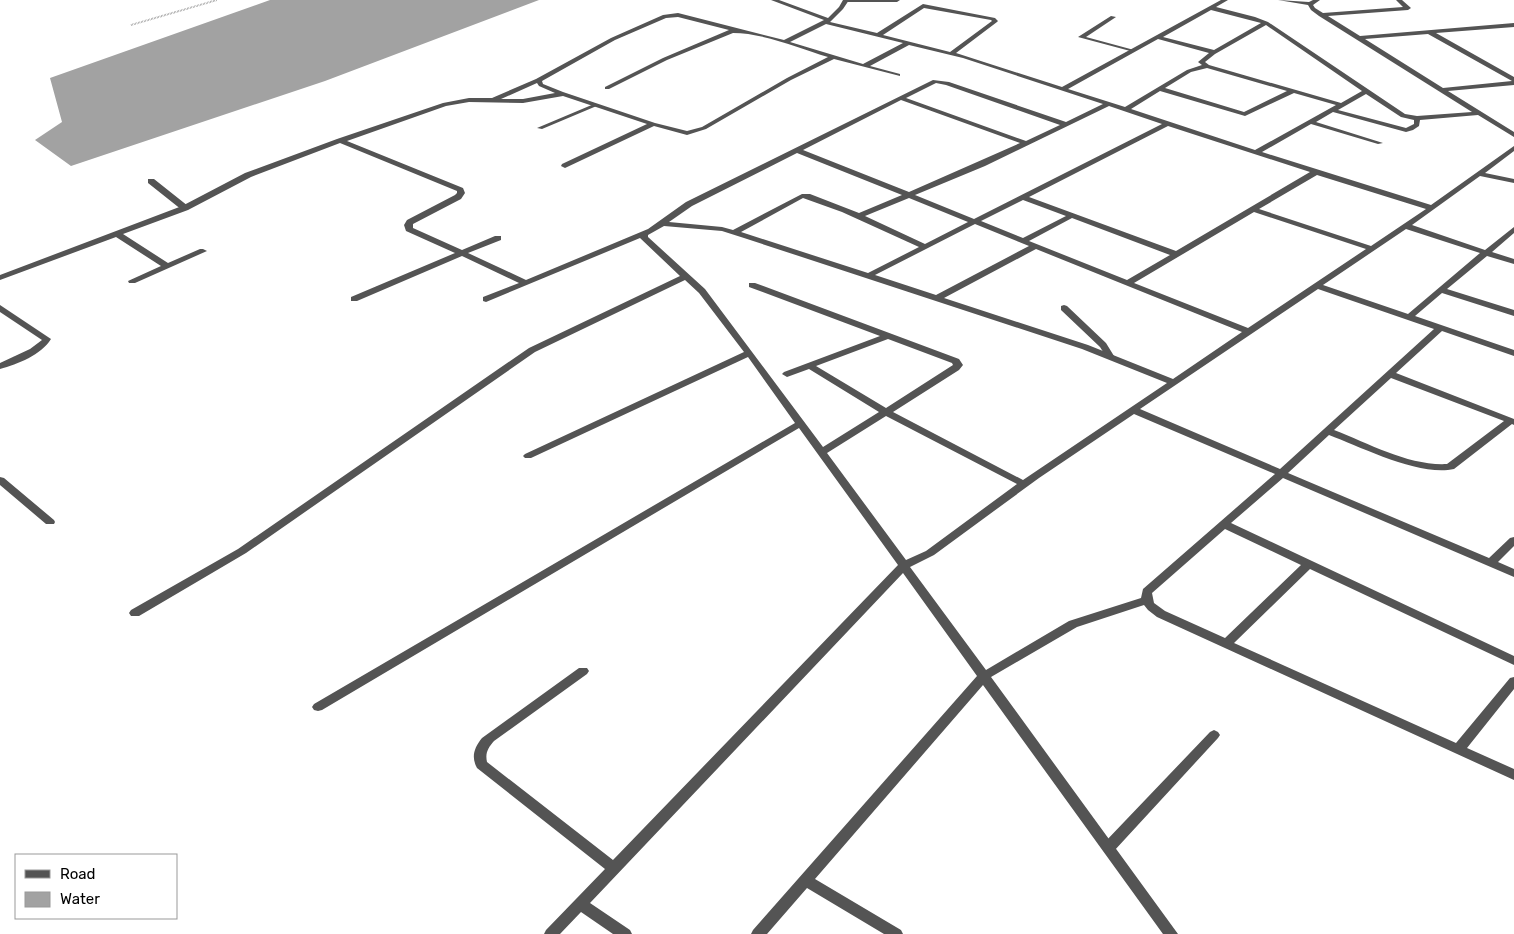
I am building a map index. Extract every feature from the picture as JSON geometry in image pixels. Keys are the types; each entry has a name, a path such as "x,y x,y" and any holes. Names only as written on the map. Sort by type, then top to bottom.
{"street":[{"path":"774,0 826,21 951,54 1432,208"},
{"path":"785,42 840,12 846,0 898,0"},
{"path":"1063,89 1225,0"},
{"path":"1281,0 1310,4 1317,0"},
{"path":"1321,15 1408,8 1399,0"},
{"path":"1310,4 1313,10 1514,135"},
{"path":"878,35 923,6 995,21 951,54"},
{"path":"1211,8 1266,23 1403,116 1417,118 1478,113"},
{"path":"492,100 538,80 613,39 665,16 678,15 785,42 898,75"},
{"path":"1113,16 1081,36 1132,51"},
{"path":"1266,23 1213,52 1202,62 1207,66 1342,105"},
{"path":"1357,38 1514,25"},
{"path":"607,88 665,59 732,30 737,30"},
{"path":"1429,32 1514,82"},
{"path":"1157,37 1213,52"},
{"path":"864,66 908,43"},
{"path":"538,80 541,85 563,94 653,124 687,133 698,130 789,79 833,57"},
{"path":"1126,109 1189,71 1207,66"},
{"path":"486,300 646,234 662,226 672,214 689,204 929,83 940,81 1065,124"},
{"path":"1440,90 1514,82"},
{"path":"1160,90 1245,114 1293,91"},
{"path":"1256,152 1367,91"},
{"path":"0,278 185,208 248,175 339,140 445,104 469,100 523,101 563,94"},
{"path":"901,98 1026,143"},
{"path":"859,216 910,195 1109,104"},
{"path":"540,128 596,105"},
{"path":"1332,110 1406,130 1417,126 1417,118"},
{"path":"1310,122 1380,143"},
{"path":"868,276 1168,123"},
{"path":"565,166 653,124"},
{"path":"339,140 460,190 462,193 458,197 410,222 408,225 409,229 526,283"},
{"path":"551,934 903,566 930,553 1024,484 1373,249 1514,148"},
{"path":"797,150 1250,332"},
{"path":"1128,283 1316,172"},
{"path":"1480,174 1514,181"},
{"path":"151,181 185,208"},
{"path":"735,232 802,196 814,198 859,216 925,247"},
{"path":"1022,197 1176,254"},
{"path":"1252,209 1373,249"},
{"path":"1024,241 1071,216"},
{"path":"662,226 722,229 735,232 1085,346 1174,382"},
{"path":"1406,226 1514,262"},
{"path":"1409,317 1484,253 1512,233"},
{"path":"117,234 167,266"},
{"path":"646,234 644,238 702,291 749,353 1110,847 1171,934"},
{"path":"354,299 498,238"},
{"path":"936,299 1036,246"},
{"path":"132,281 203,251"},
{"path":"135,613 242,551 532,350 686,276"},
{"path":"752,286 956,361 958,365 821,453"},
{"path":"1318,286 1514,353"},
{"path":"1441,290 1514,313"},
{"path":"0,308 47,339 46,343 36,350 0,366"},
{"path":"1064,308 1103,345 1110,356"},
{"path":"1440,328 1282,473 1147,592 1146,600 1150,607 1161,614 1514,775"},
{"path":"787,374 887,336"},
{"path":"528,456 749,353"},
{"path":"810,366 886,412 1024,484"},
{"path":"1389,374 1512,422"},
{"path":"1133,410 1514,573"},
{"path":"1328,431 1420,465 1441,469 1450,467 1512,422"},
{"path":"318,707 800,424"},
{"path":"0,480 50,522"},
{"path":"1224,524 1514,661"},
{"path":"1491,563 1514,540"},
{"path":"1226,644 1308,564"},
{"path":"758,934 984,676 1073,624 1146,600"},
{"path":"584,671 490,738 481,746 478,756 482,766 614,868"},
{"path":"1458,750 1514,681"},
{"path":"1110,847 1214,735"},
{"path":"805,880 896,934"},
{"path":"580,904 624,934"}],"path":[{"path":"131,25 217,0"}],"water":[{"path":"270,0 539,0 325,81 71,166 35,140 62,122 50,78"}]}
